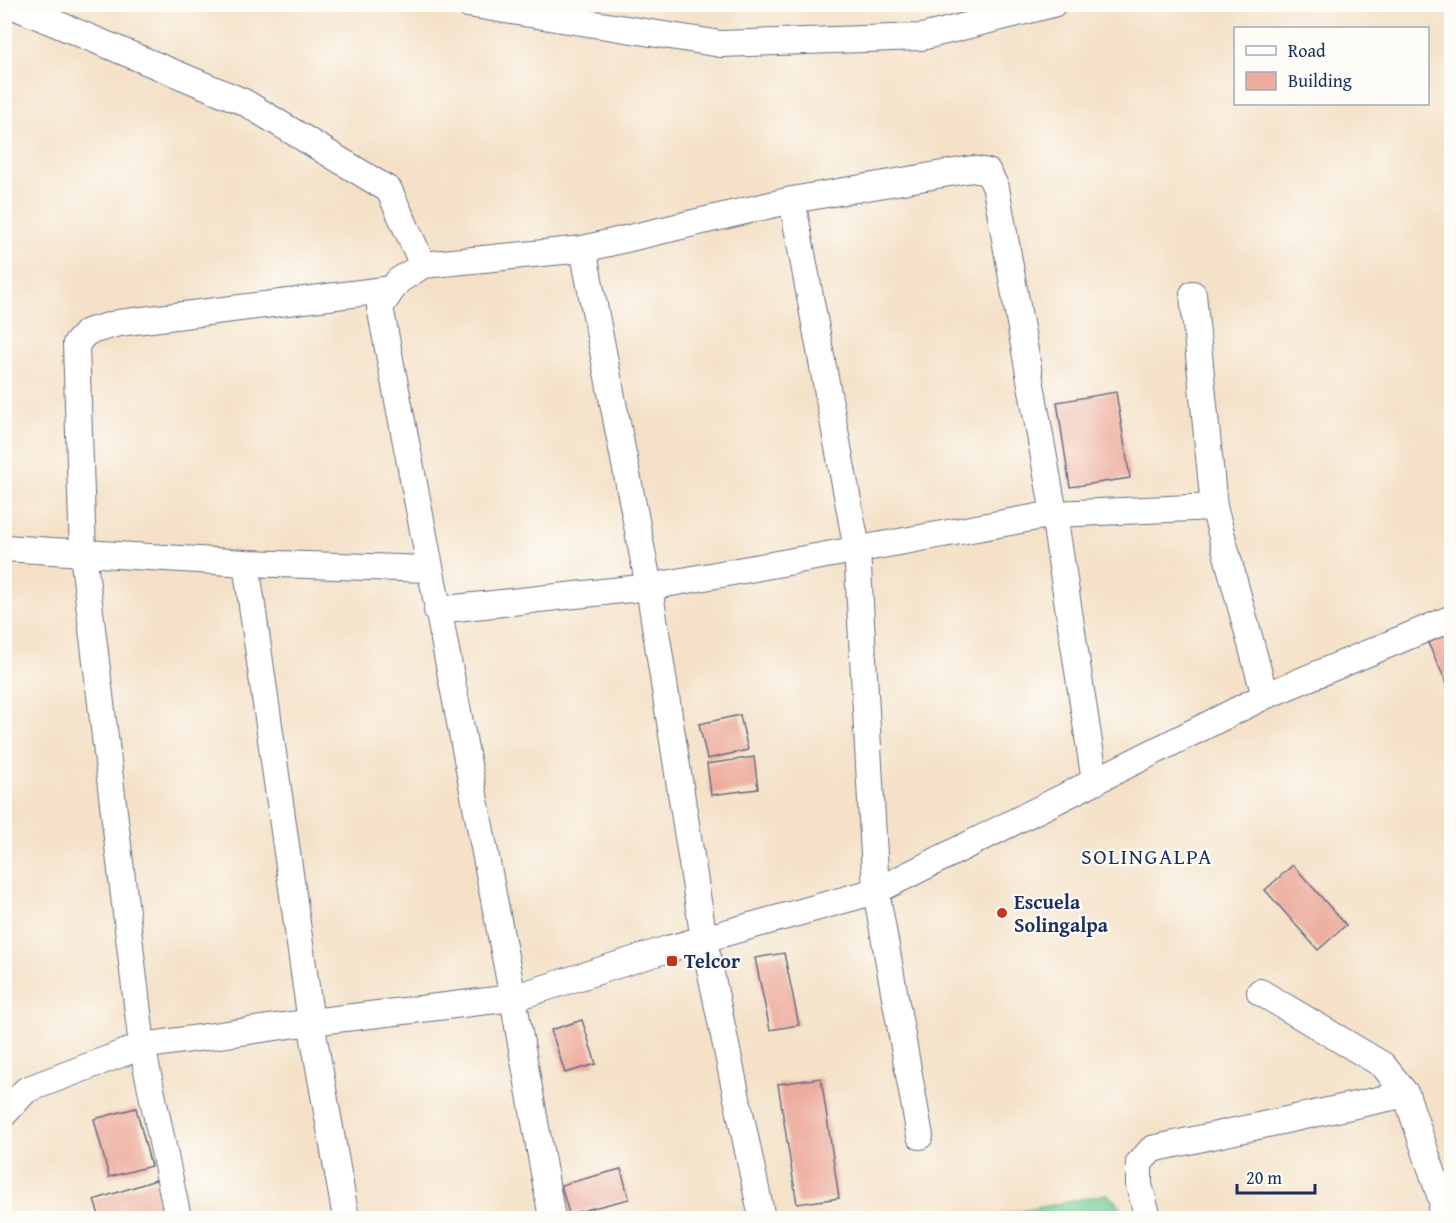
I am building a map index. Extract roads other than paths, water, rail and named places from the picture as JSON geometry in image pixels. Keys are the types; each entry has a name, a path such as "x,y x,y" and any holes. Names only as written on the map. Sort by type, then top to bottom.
{"street":[{"path":"9,4 244,102 389,190 423,265"},
{"path":"468,4 721,44 922,37 1053,4"},
{"path":"552,1218 513,998 380,307 398,280 423,265 583,249 792,200 972,169 988,172 996,188 1054,514 1095,782"},
{"path":"792,200 857,549 876,891 920,1136"},
{"path":"583,249 649,587 704,940 762,1218"},
{"path":"178,1218 142,1046 83,553 76,344 87,332 119,323 392,289"},
{"path":"1193,294 1214,507 1265,696"},
{"path":"437,610 649,587 1054,514 1214,507"},
{"path":"4,548 246,563 429,569"},
{"path":"246,563 311,1022 346,1218"},
{"path":"4,1114 26,1090 142,1046 311,1022 513,998 876,891 1265,696 1452,618"},
{"path":"1260,992 1383,1065 1406,1094 1445,1209"},
{"path":"1148,1218 1138,1185 1139,1163 1152,1149 1406,1094"}],"place":[{"name":"Escuela Solingalpa","path":"1002,913"},
{"name":"Telcor","path":"672,961"}],"district":[{"name":"SOLINGALPA","path":"1147,856"}]}
